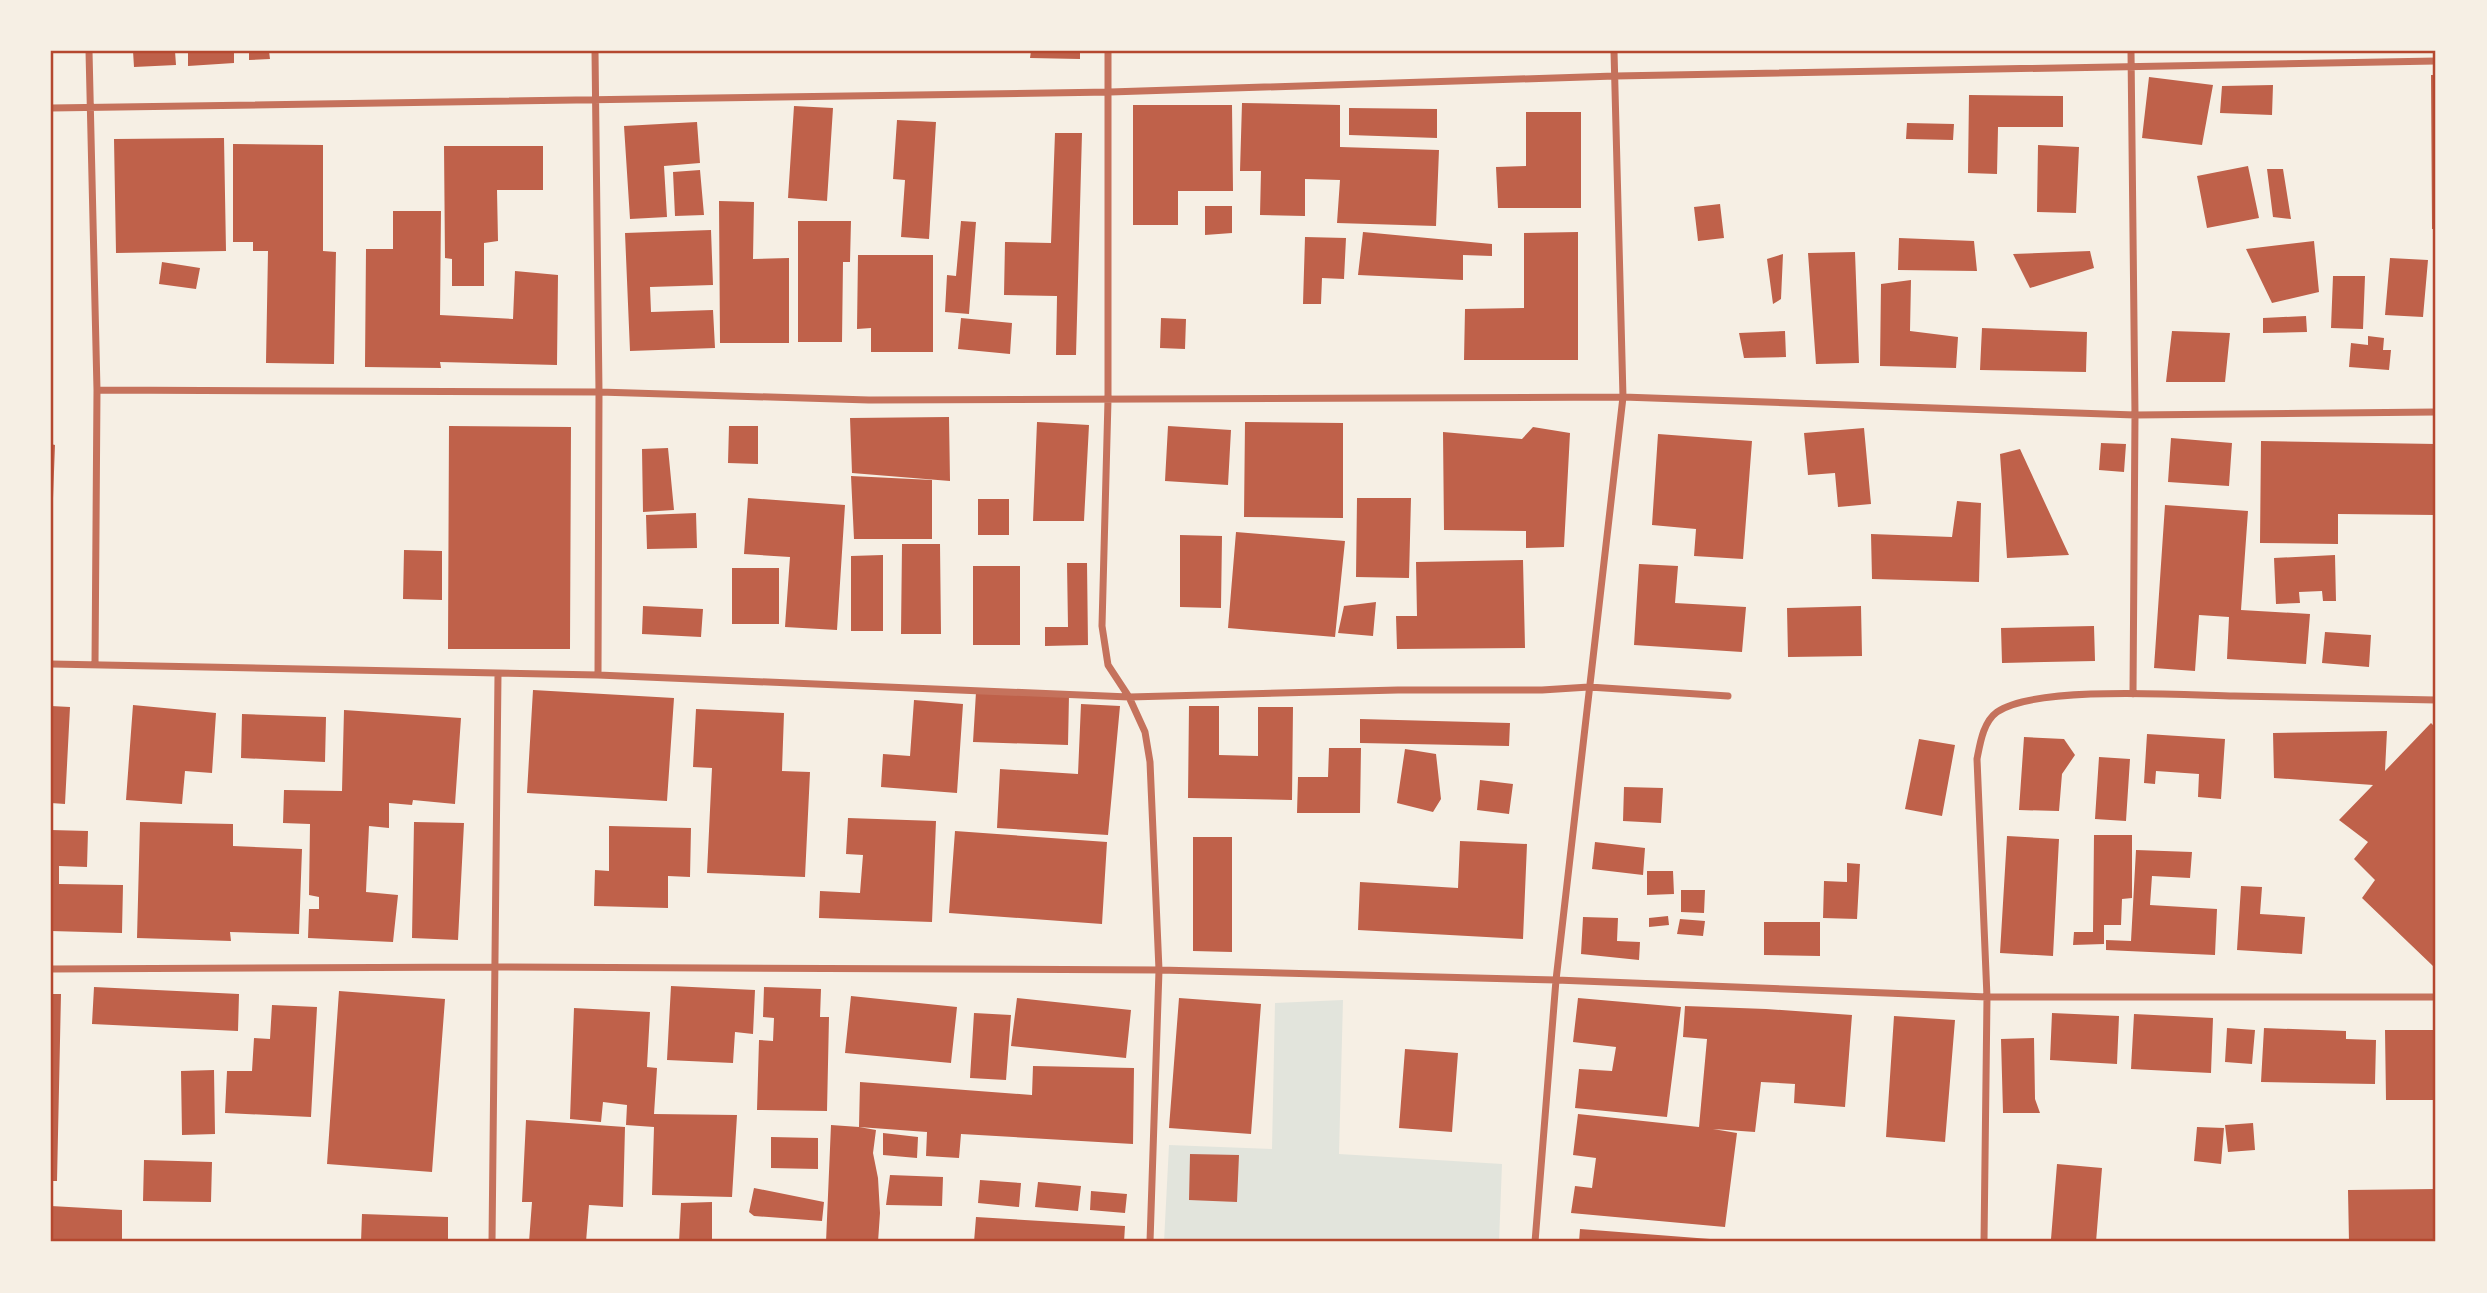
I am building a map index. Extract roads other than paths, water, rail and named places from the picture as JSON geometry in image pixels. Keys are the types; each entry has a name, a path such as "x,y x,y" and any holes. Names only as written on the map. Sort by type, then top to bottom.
{"street":[{"path":"89,51 97,390 95,664"},
{"path":"595,51 599,393 598,675"},
{"path":"1108,51 1108,400 1102,626 1108,665 1129,697 1145,733 1150,762 1159,970 1150,1242"},
{"path":"1535,1242 1556,980 1623,397 1614,51"},
{"path":"2132,51 2135,415 2133,694"},
{"path":"51,108 1110,92 1615,76 2436,61"},
{"path":"97,390 599,393 869,400 1623,397 2135,415 2436,412"},
{"path":"51,664 598,675 1129,697 1398,690 1542,691 1589,687 1728,696"},
{"path":"492,1242 498,674"},
{"path":"1984,1242 1987,998 1977,760 1983,732 1996,712 2021,701 2057,696 2133,694 2436,700"},
{"path":"51,968 1159,970 1556,980 1987,998 2436,998"}]}
